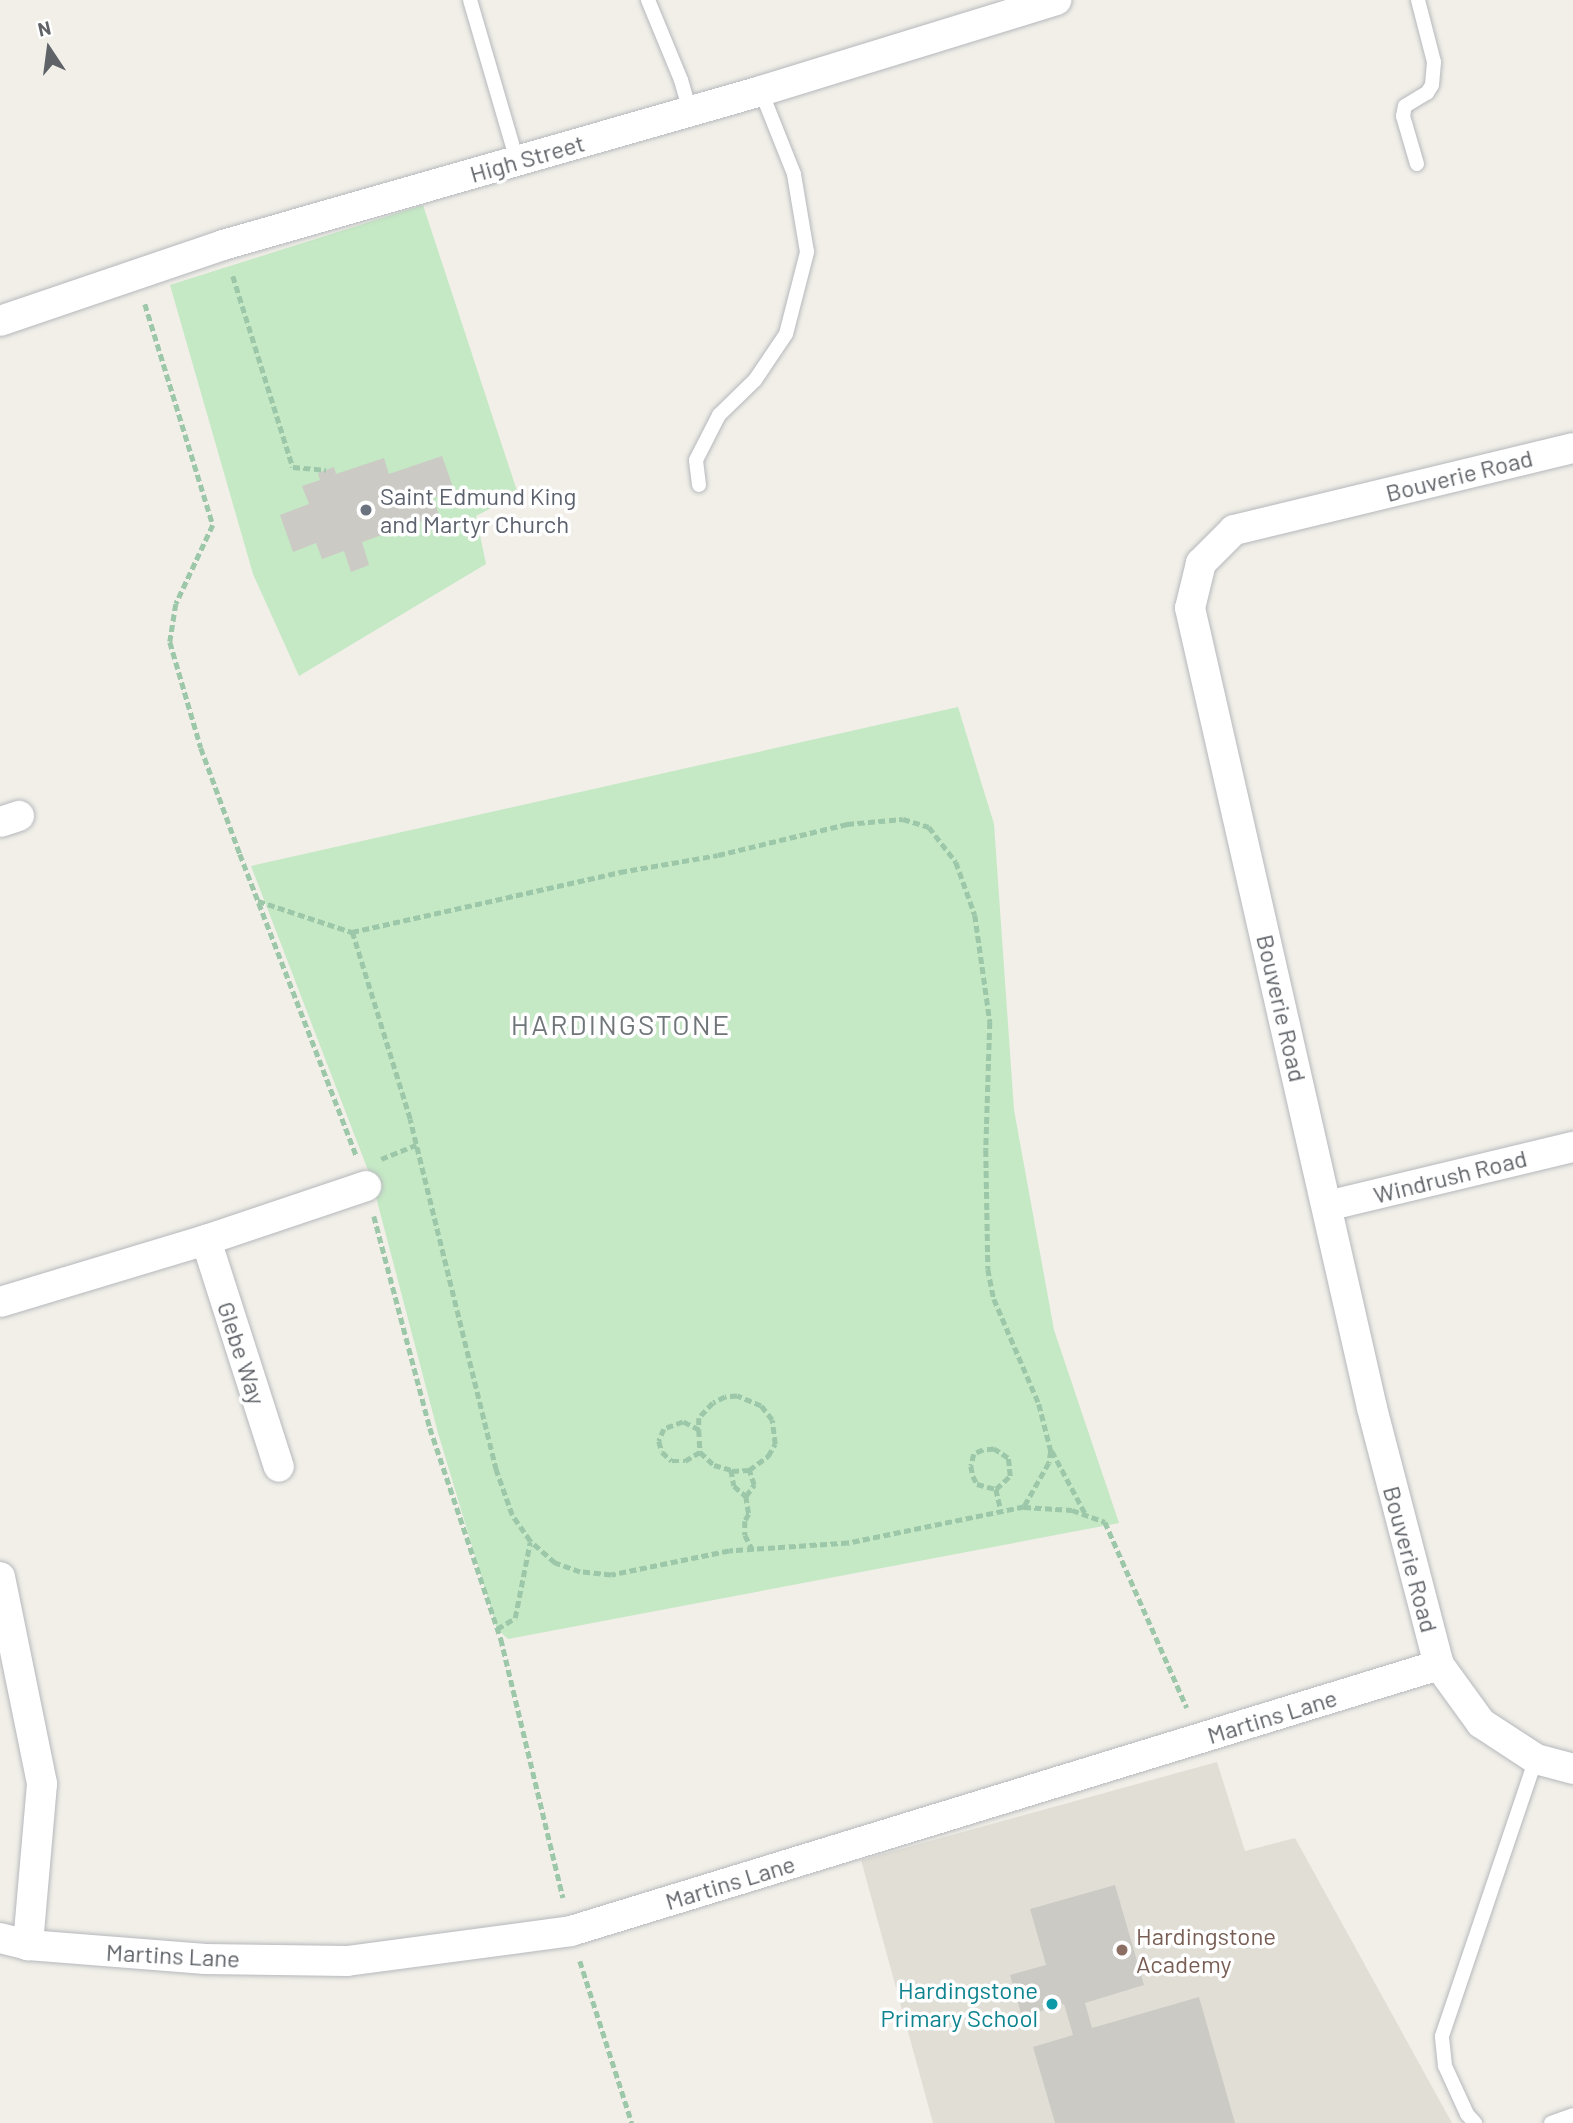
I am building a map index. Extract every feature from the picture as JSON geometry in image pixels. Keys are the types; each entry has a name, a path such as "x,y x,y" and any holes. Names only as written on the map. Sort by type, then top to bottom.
{"street":[{"name":"High Street","path":"0,321 223,245 761,91 1056,0"},
{"name":"Bouverie Road","path":"1573,448 1234,530 1201,563 1190,608 1372,1408 1439,1665 1481,1723 1536,1759 1573,1769"},
{"name":"Windrush Road","path":"1327,1206 1573,1147"},
{"path":"0,1302 206,1240 369,1174"},
{"name":"Glebe Way","path":"206,1240 279,1467"},
{"path":"0,1577 42,1784 14,1941"},
{"name":"Martins Lane","path":"14,1941 205,1959 346,1961 571,1931 1439,1665"}],"lane":[{"path":"470,0 517,161"},
{"path":"648,0 681,80 690,111"},
{"path":"1418,0 1434,62 1433,85 1427,93 1405,106 1403,116 1418,164"},
{"path":"699,485 696,460 719,415 755,380 786,334 807,252 794,174 761,91"},
{"path":"1475,2123 1467,2114 1445,2066 1442,2036 1536,1759"},
{"path":"1551,2123 1573,2115"}],"path":[{"path":"223,245 293,467 326,470"},
{"path":"258,901 352,932 620,872 718,855 847,824 903,819 929,827 956,862 975,915 990,1021 986,1150 988,1269 994,1299 1039,1404 1051,1451 1085,1513"},
{"path":"352,932 416,1145 496,1471 512,1516 530,1541 555,1563 580,1572 611,1575 752,1549 848,1543 1024,1507 1085,1513 1105,1522 1200,1738"},
{"path":"369,1174 416,1145"},
{"path":"737,1396 761,1406 772,1420 775,1444 768,1456 749,1470 731,1470 713,1465 700,1452 699,1418 713,1403 725,1397 737,1396"},
{"path":"699,1430 683,1422 664,1429 659,1441 662,1452 672,1461 685,1461 700,1452"},
{"path":"994,1449 1009,1458 1010,1476 996,1489 977,1484 972,1476 974,1454 994,1449"},
{"path":"1024,1507 1044,1473 1051,1451"},
{"path":"731,1470 734,1486 746,1496 749,1514 745,1521 745,1535 752,1549"},
{"path":"746,1496 754,1485 749,1470"},
{"path":"996,1489 1002,1511"},
{"path":"497,1629 515,1618 530,1541"}],"shaded area":[{"name":"Hardingstone Academy","path":"1217,1762 1245,1851 1295,1838 1452,2123 933,2123 861,1860"}],"green space":[{"path":"423,205 518,494 476,516 486,564 299,676 253,574 170,285"},
{"path":"958,707 994,824 1014,1110 1054,1330 1119,1523 508,1639 497,1629 438,1433 371,1178 251,866"}],"building":[{"name":"Saint Edmund King and Martyr Church","path":"442,456 454,490 433,498 439,515 362,542 369,565 351,572 344,551 322,559 316,543 293,552 280,515 309,504 302,486 320,480 318,473 334,467 336,474 384,458 389,474"},
{"name":"Hardingstone Primary School","path":"1115,1885 1144,1985 1085,2003 1092,2028 1199,1997 1235,2123 1055,2123 1033,2047 1073,2035 1064,2004 1022,2017 1010,1975 1046,1965 1030,1909"}],"place":[{"name":"Saint Edmund King and Martyr Church","path":"366,510"},
{"name":"Hardingstone Academy","path":"1122,1950"},
{"name":"Hardingstone Primary School","path":"1052,2004"}],"district":[{"name":"HARDINGSTONE","path":"621,1024"}]}
